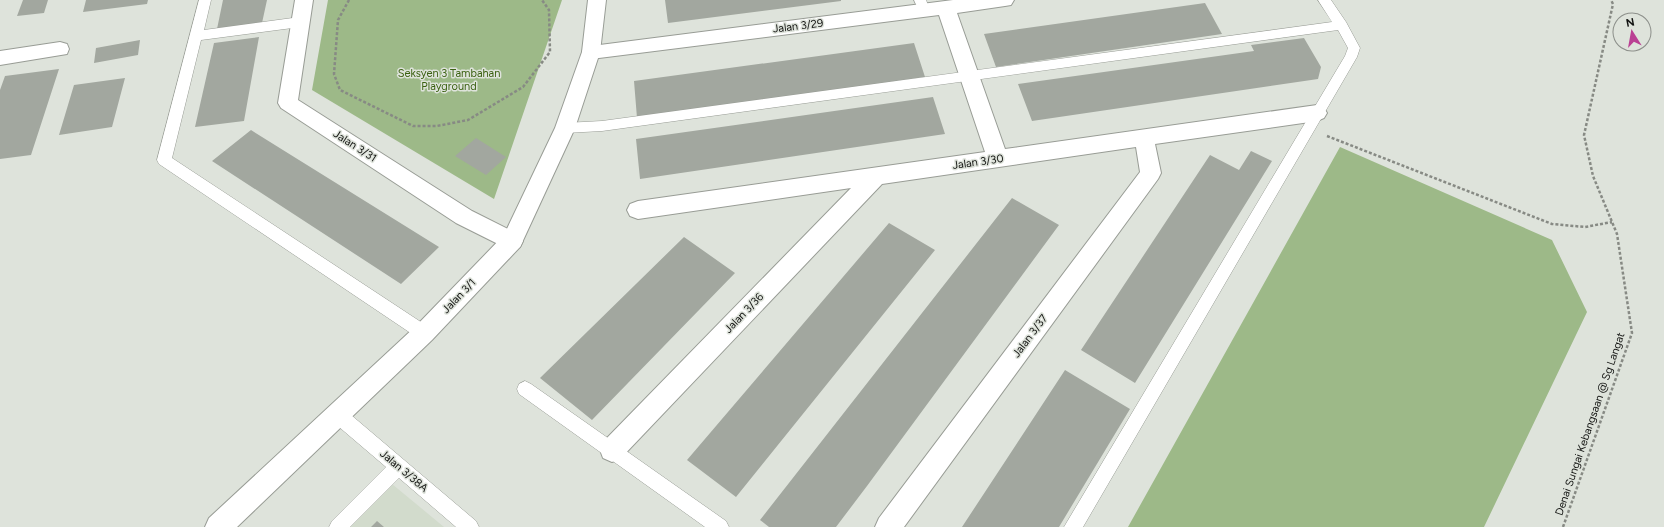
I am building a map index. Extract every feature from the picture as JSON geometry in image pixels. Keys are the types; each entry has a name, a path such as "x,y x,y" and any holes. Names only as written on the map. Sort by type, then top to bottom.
{"street":[{"name":"Jalan 3/31","path":"304,0 288,103 464,217 512,241"},
{"name":"Jalan 3/1","path":"218,527 424,333 512,241 565,128 591,52 597,0"},
{"name":"Jalan 3/29","path":"591,52 922,5 946,7 1005,0"},
{"path":"946,7 998,159"},
{"path":"0,58 60,49"},
{"name":"Jalan 3/30","path":"638,210 1144,138 1312,121"},
{"name":"Jalan 3/37","path":"888,527 1151,173 1144,138"},
{"name":"Jalan 3/36","path":"612,450 876,176"}],"lane":[{"path":"205,0 164,160 424,333"},
{"path":"1073,527 1312,121 1352,58 1354,48 1342,25 1324,0"},
{"path":"196,36 300,22"},
{"path":"565,128 609,124 1342,25"},
{"path":"525,389 720,527"},
{"name":"Jalan 3/38A","path":"338,415 470,527"},
{"path":"338,527 399,466"}],"path":[{"path":"349,0 338,20 334,74 340,90 412,126 431,126 468,120 523,87 550,52 549,10 542,0"},
{"name":"Denai Sungai Kebangsaan @ Sg Langat","path":"1563,527 1632,333 1617,234 1593,176 1584,135 1613,4 1611,0"},
{"path":"1312,121 1552,224 1585,227 1612,222"}],"shaded area":[{"path":"392,484 444,527 349,527"}],"green space":[{"name":"Seksyen 3 Tambahan Playground","path":"328,0 562,0 494,199 312,90"},
{"path":"1340,147 1552,240 1587,312 1484,527 1128,527"}],"building":[{"path":"23,0 48,0 44,13 17,16"},
{"path":"86,0 148,0 147,4 83,12"},
{"path":"223,0 267,0 262,23 217,29"},
{"path":"665,0 841,0 841,1 668,23"},
{"path":"1205,3 1222,34 996,67 984,34"},
{"path":"259,37 244,121 195,127 214,43"},
{"path":"1304,38 1321,67 1318,79 1032,121 1018,84 1254,51 1251,45"},
{"path":"140,40 138,55 94,63 96,48"},
{"path":"914,43 925,77 637,118 634,81"},
{"path":"59,69 31,155 0,159 0,90 5,76"},
{"path":"125,78 112,127 59,135 74,85"},
{"path":"933,97 945,134 640,179 636,139"},
{"path":"251,130 439,247 401,284 212,161"},
{"path":"476,138 506,157 486,175 455,156"},
{"path":"1251,151 1272,161 1135,383 1081,350 1210,155 1239,170"},
{"path":"1012,198 1059,225 867,486 836,527 769,527 760,520"},
{"path":"889,223 935,250 736,497 687,460"},
{"path":"684,237 735,273 592,420 540,378"},
{"path":"1065,370 1130,409 1059,527 962,527"},
{"path":"377,521 384,527 371,527"}]}
